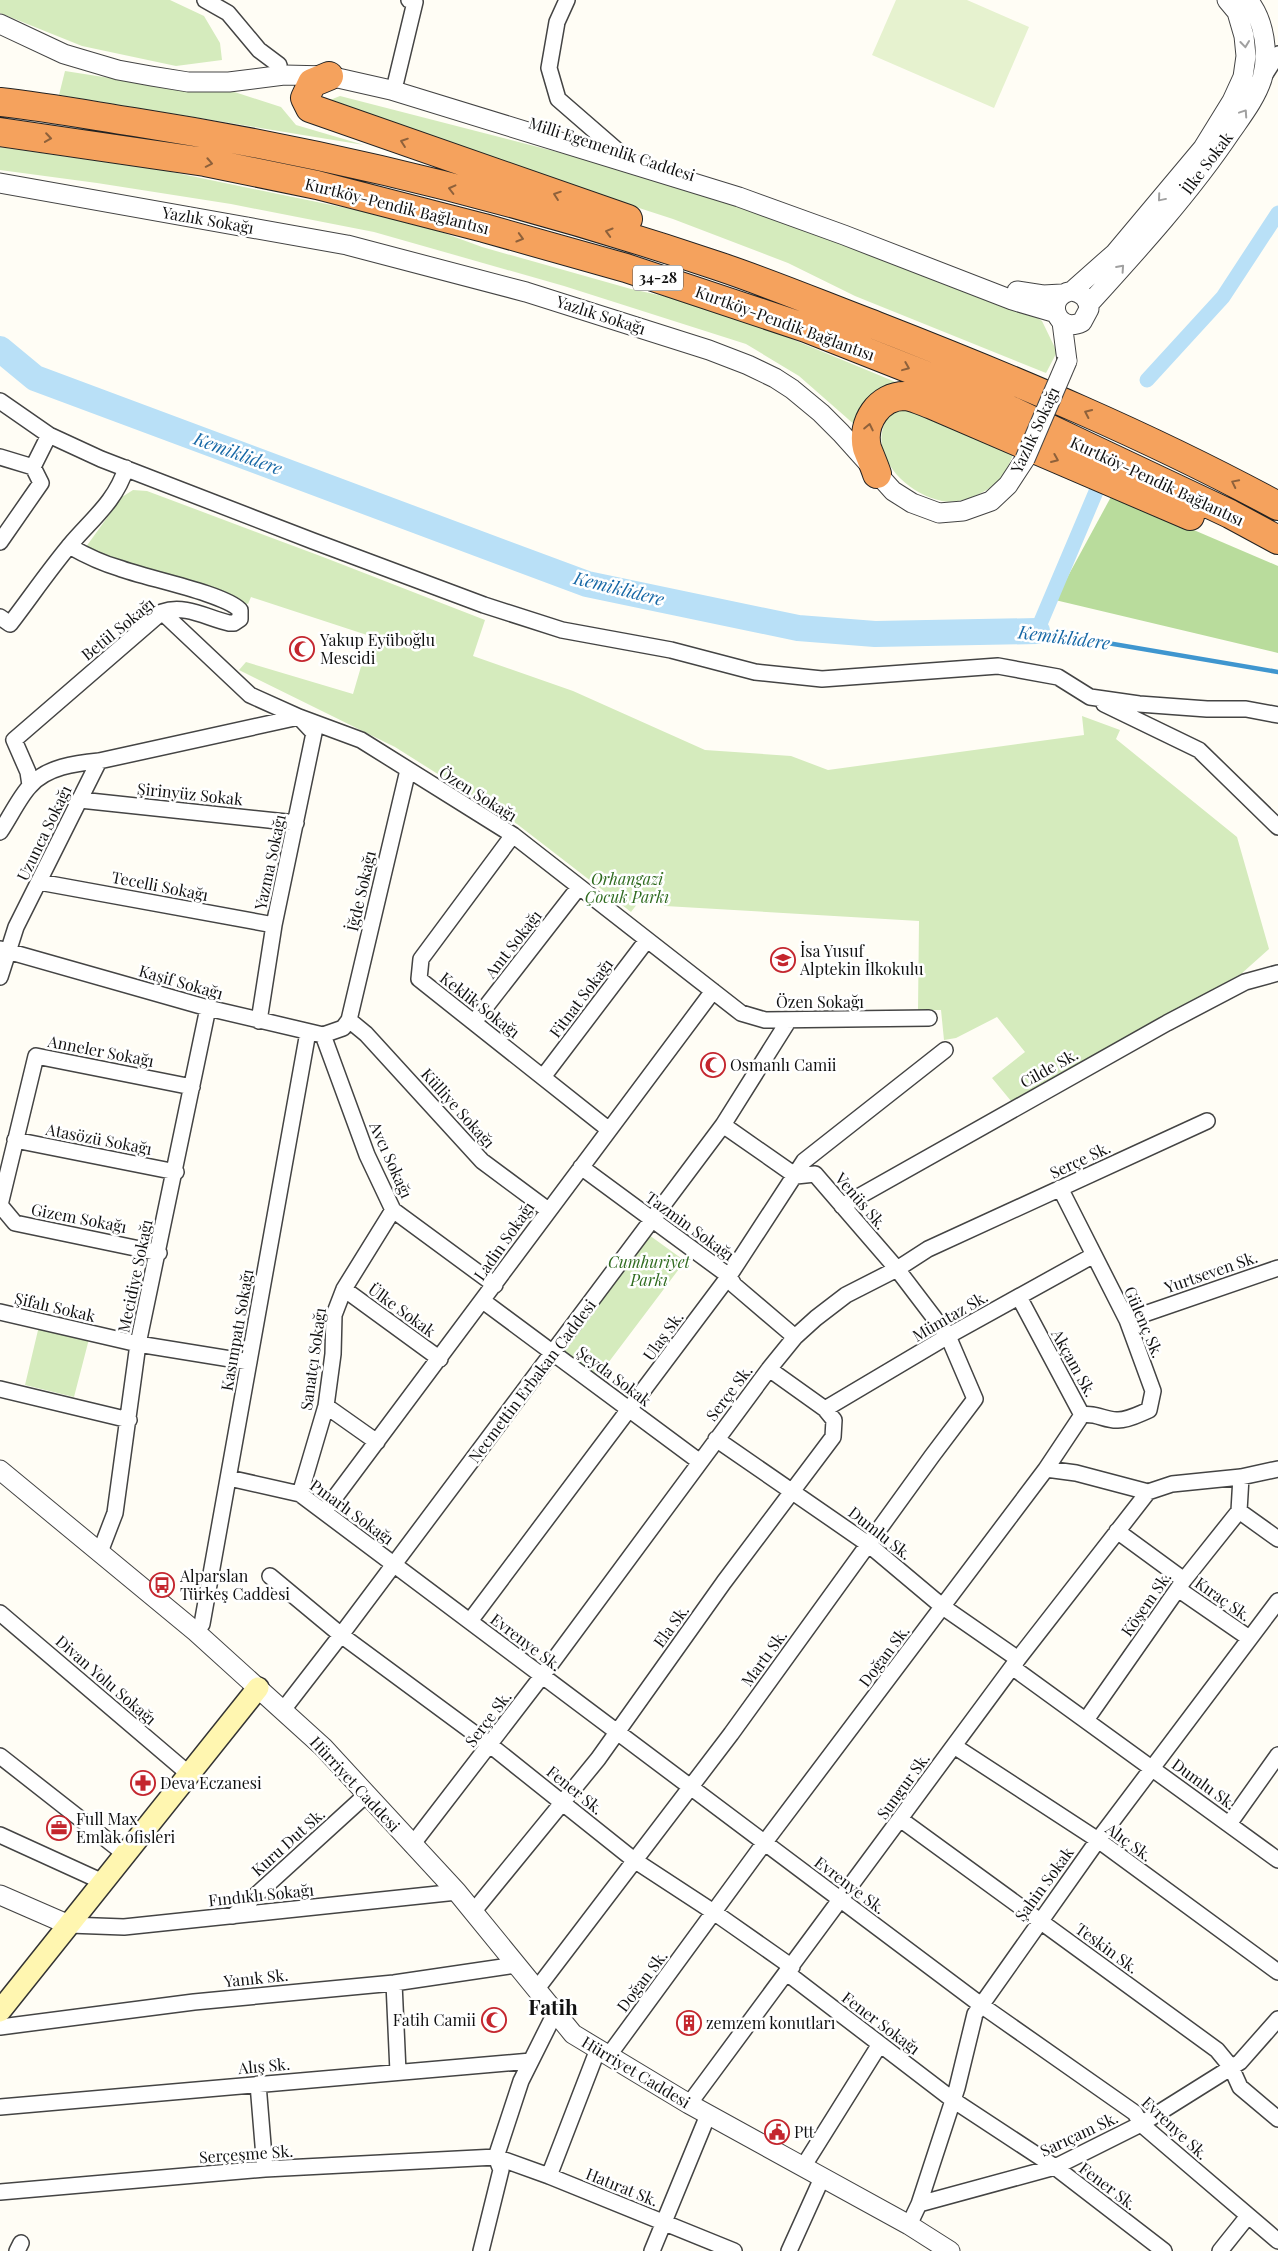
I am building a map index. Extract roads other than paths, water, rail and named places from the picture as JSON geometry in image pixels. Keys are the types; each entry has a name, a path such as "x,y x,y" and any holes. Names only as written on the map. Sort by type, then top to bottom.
{"highway":[{"path":"329,76 312,83 305,98 310,108 698,243 789,279 910,339"},
{"name":"Kurtköy-Pendik Bağlantısı","path":"0,102 215,135 326,158 495,199 621,235 721,267 1018,381 1146,440 1278,506"},
{"name":"Kurtköy-Pendik Bağlantısı","path":"0,132 205,162 317,185 484,228 626,268 806,328 991,401 1230,514 1278,540"},
{"path":"877,474 867,446 867,426 876,408 887,400 906,396 932,405 1278,553"}],"main road":[{"path":"0,2011 258,1688"}],"street":[{"path":"567,0 557,22 549,68 558,99 629,158"},
{"name":"İlke Sokak","path":"1067,293 1115,253 1203,148 1232,101 1243,77 1246,56 1244,36 1237,12 1227,0"},
{"name":"İlke Sokak","path":"1089,304 1170,211 1216,154 1248,107 1261,82 1266,59 1262,31 1248,0"},
{"path":"396,81 412,1"},
{"path":"213,2 228,13 280,70"},
{"name":"Milli Egemenlik Caddesi","path":"0,24 64,54 118,70 188,82 230,82 280,70 317,65 352,69 396,81 629,158 786,213 1065,320"},
{"path":"1261,82 1278,54"},
{"name":"Milli Egemenlik Caddesi","path":"280,70 329,76 391,90 629,158 824,218 990,283 1026,294 1067,293"},
{"name":"Yazlık Sokağı","path":"0,183 347,245 526,292 709,350 775,378 792,390 828,420 893,491 912,503 939,513 964,511 991,501 1008,485 1025,459 1067,361 1065,320"},
{"path":"1067,293 1082,294 1089,304 1088,314 1065,320 1056,303 1067,293"},
{"path":"0,401 49,435 126,468 448,592 562,630 671,650 755,672 822,679 998,666 1058,677 1090,697 1199,750 1278,827"},
{"path":"34,467 49,435"},
{"path":"0,456 34,467 41,483 0,542"},
{"path":"0,617 10,624 69,546 111,499 122,482 126,468"},
{"name":"Betül Sokağı","path":"30,785 28,772 14,740 162,612 172,609 185,610 229,623 234,623 240,618 240,610 222,600 119,569 90,558 69,546"},
{"name":"Özen Sokağı","path":"162,612 250,695 299,717 361,740 513,835 741,1013 765,1020 929,1018"},
{"path":"1090,697 1197,709 1246,709 1278,715"},
{"path":"0,832 30,785 52,770 80,762 99,761 299,717"},
{"name":"Yazma Sokağı","path":"259,1021 274,925 314,733 299,717"},
{"name":"Uzunca Sokağı","path":"0,977 4,950 99,761"},
{"name":"İğde Sokağı","path":"349,1020 408,770"},
{"name":"Şirinyüz Sokak","path":"80,800 296,823"},
{"name":"Keklik Sokağı","path":"513,835 421,960 419,978 608,1129"},
{"name":"Tecelli Sokağı","path":"39,882 274,925"},
{"name":"Anıt Sokağı","path":"474,1022 579,887"},
{"name":"Fitnat Sokağı","path":"543,1077 647,940"},
{"name":"Kaşif Sokağı","path":"4,950 208,1008 323,1035"},
{"name":"Cilde Sk.","path":"842,1206 1166,1023 1245,982 1278,973"},
{"name":"Ladin Sokağı","path":"324,1512 440,1359 608,1129 713,991"},
{"name":"Mecidiye Sokağı","path":"100,1552 114,1513 129,1420 138,1344 176,1172 208,1008"},
{"path":"323,1035 343,1028 349,1020"},
{"name":"Külliye Sokağı","path":"349,1020 366,1034 482,1160 548,1210"},
{"name":"Necmettin Erbakan Caddesi","path":"283,1710 394,1565 723,1124 789,1020"},
{"name":"Kasımpatı Sokağı","path":"196,1632 202,1624 308,1032"},
{"name":"Avcı Sokağı","path":"323,1035 367,1156 393,1210 495,1284"},
{"name":"Ulaş Sk.","path":"470,1621 729,1276 804,1161 945,1050"},
{"name":"Anneler Sokağı","path":"0,1205 36,1056 192,1087"},
{"name":"Serçe Sk.","path":"412,1845 490,1746 716,1439 795,1337 846,1295 897,1269 928,1250 1207,1121"},
{"name":"Venüs Sk.","path":"723,1124 796,1176 815,1174 897,1269 948,1336"},
{"name":"Atasözü Sokağı","path":"15,1140 176,1172"},
{"name":"Tazmin Sokağı","path":"581,1167 729,1276 734,1285 795,1337"},
{"name":"Gülenç Sk.","path":"1060,1188 1127,1320 1153,1391 1149,1410 1117,1420 1088,1414 1082,1415"},
{"name":"Gizem Sokağı","path":"0,1205 15,1223 159,1252"},
{"name":"Sanatçı Sokağı","path":"300,1494 326,1406 333,1354 334,1315 344,1289 393,1210"},
{"name":"Mümtaz Sk.","path":"825,1409 948,1336 1094,1255"},
{"name":"Yurtseven Sk.","path":"1127,1320 1278,1268"},
{"name":"Ülke Sokak","path":"344,1289 440,1359"},
{"name":"Akçam Sk.","path":"1019,1297 1082,1415 1046,1469"},
{"name":"Şeyda Sokak","path":"483,1301 700,1462"},
{"name":"Şifalı Sokak","path":"0,1312 138,1344 249,1362"},
{"name":"Martı Sk.","path":"536,1990 691,1787 975,1399 948,1336"},
{"path":"769,1369 825,1409"},
{"path":"0,1389 129,1420"},
{"path":"326,1406 377,1442"},
{"name":"Ela Sk.","path":"473,1912 563,1802 617,1732 833,1437 834,1420 825,1409"},
{"name":"Dumlu Sk.","path":"716,1439 868,1544 943,1607 1086,1720 1278,1860"},
{"path":"1046,1469 1076,1473 1148,1492 1172,1484 1241,1477 1278,1469"},
{"name":"Doğan Sk.","path":"549,2176 604,2052 715,1912 765,1842 1046,1469"},
{"path":"0,1470 196,1632 258,1688"},
{"path":"1241,1477 1239,1512 1278,1539"},
{"name":"Pınarlı Sokağı","path":"229,1478 300,1494 394,1565"},
{"name":"Sungur Sk.","path":"689,2104 1015,1663 1148,1492"},
{"name":"Köşem Sk.","path":"1086,1720 1181,1584 1239,1512"},
{"name":"Kıraç Sk.","path":"1117,1531 1249,1638"},
{"name":"Evrenye Sk.","path":"394,1565 981,2005 1134,2113 1141,2124 1278,2241"},
{"name":"Fener Sk.","path":"270,1576 341,1635 563,1802 634,1860 715,1912 789,1970"},
{"name":"Şahin Sokak","path":"909,2225 919,2204 953,2100 975,2014 1039,1920 1278,1600"},
{"name":"Divan Yolu Sokağı","path":"0,1613 189,1774"},
{"name":"Hürriyet Caddesi","path":"258,1688 323,1748 457,1892 573,2034 708,2115 909,2225 950,2251"},
{"name":"Alıç Sk.","path":"954,1746 1098,1840 1278,1972"},
{"path":"1229,1824 1278,1755"},
{"path":"0,1756 125,1854"},
{"name":"Kuru Dut Sk.","path":"233,1916 367,1794"},
{"name":"Teskin Sk.","path":"900,1819 1217,2050 1231,2067 1240,2087 1278,2118"},
{"path":"0,1835 103,1882"},
{"name":"Fındıklı Sokağı","path":"69,1924 124,1927 457,1892"},
{"path":"2,1899 69,1924"},
{"name":"Yanık Sk.","path":"0,2027 185,2003 394,1983 516,1965"},
{"name":"Fener Sokağı","path":"789,1970 953,2100"},
{"path":"394,1983 398,2072"},
{"path":"481,2251 501,2170 496,2157 521,2081 555,2014"},
{"name":"Sarıçam Sk.","path":"919,2204 1055,2167 1141,2124 1240,2062 1278,2019"},
{"path":"803,2167 880,2044"},
{"name":"Alış Sk.","path":"0,2107 531,2061"},
{"path":"258,2084 265,2169"},
{"name":"Fener Sk.","path":"953,2100 1055,2167 1164,2251"},
{"path":"652,2251 708,2115"},
{"name":"Hatırat Sk.","path":"496,2157 549,2176 734,2251"},
{"name":"Serçeşme Sk.","path":"0,2192 265,2169 496,2157"},
{"path":"789,2251 822,2178"},
{"path":"1220,2251 1248,2216"}],"waterway":[{"path":"1147,380 1223,297 1278,213"},
{"name":"Kemiklidere","path":"0,349 35,378 587,584 798,628 875,634 1037,631"},
{"path":"1037,631 1098,487"},
{"name":"Kemiklidere","path":"1037,631 1278,672"}],"place":[{"name":"Yakup Eyüboğlu Mescidi","path":"302,649"},
{"name":"İsa Yusuf Alptekin İlkokulu","path":"783,960"},
{"name":"Osmanlı Camii","path":"713,1065"},
{"name":"Alparslan Türkeş Caddesi","path":"162,1585"},
{"name":"Deva Eczanesi","path":"143,1783"},
{"name":"Full Max Emlak ofisleri","path":"59,1828"},
{"name":"Fatih Camii","path":"494,2020"},
{"name":"zemzem konutları","path":"689,2023"},
{"name":"Ptt","path":"777,2132"}],"district":[{"name":"Fatih","path":"553,2008"}],"park label":[{"name":"Orhangazi Çocuk Parkı","path":"627,888"},
{"name":"Cumhuriyet Parkı","path":"649,1271"}]}
